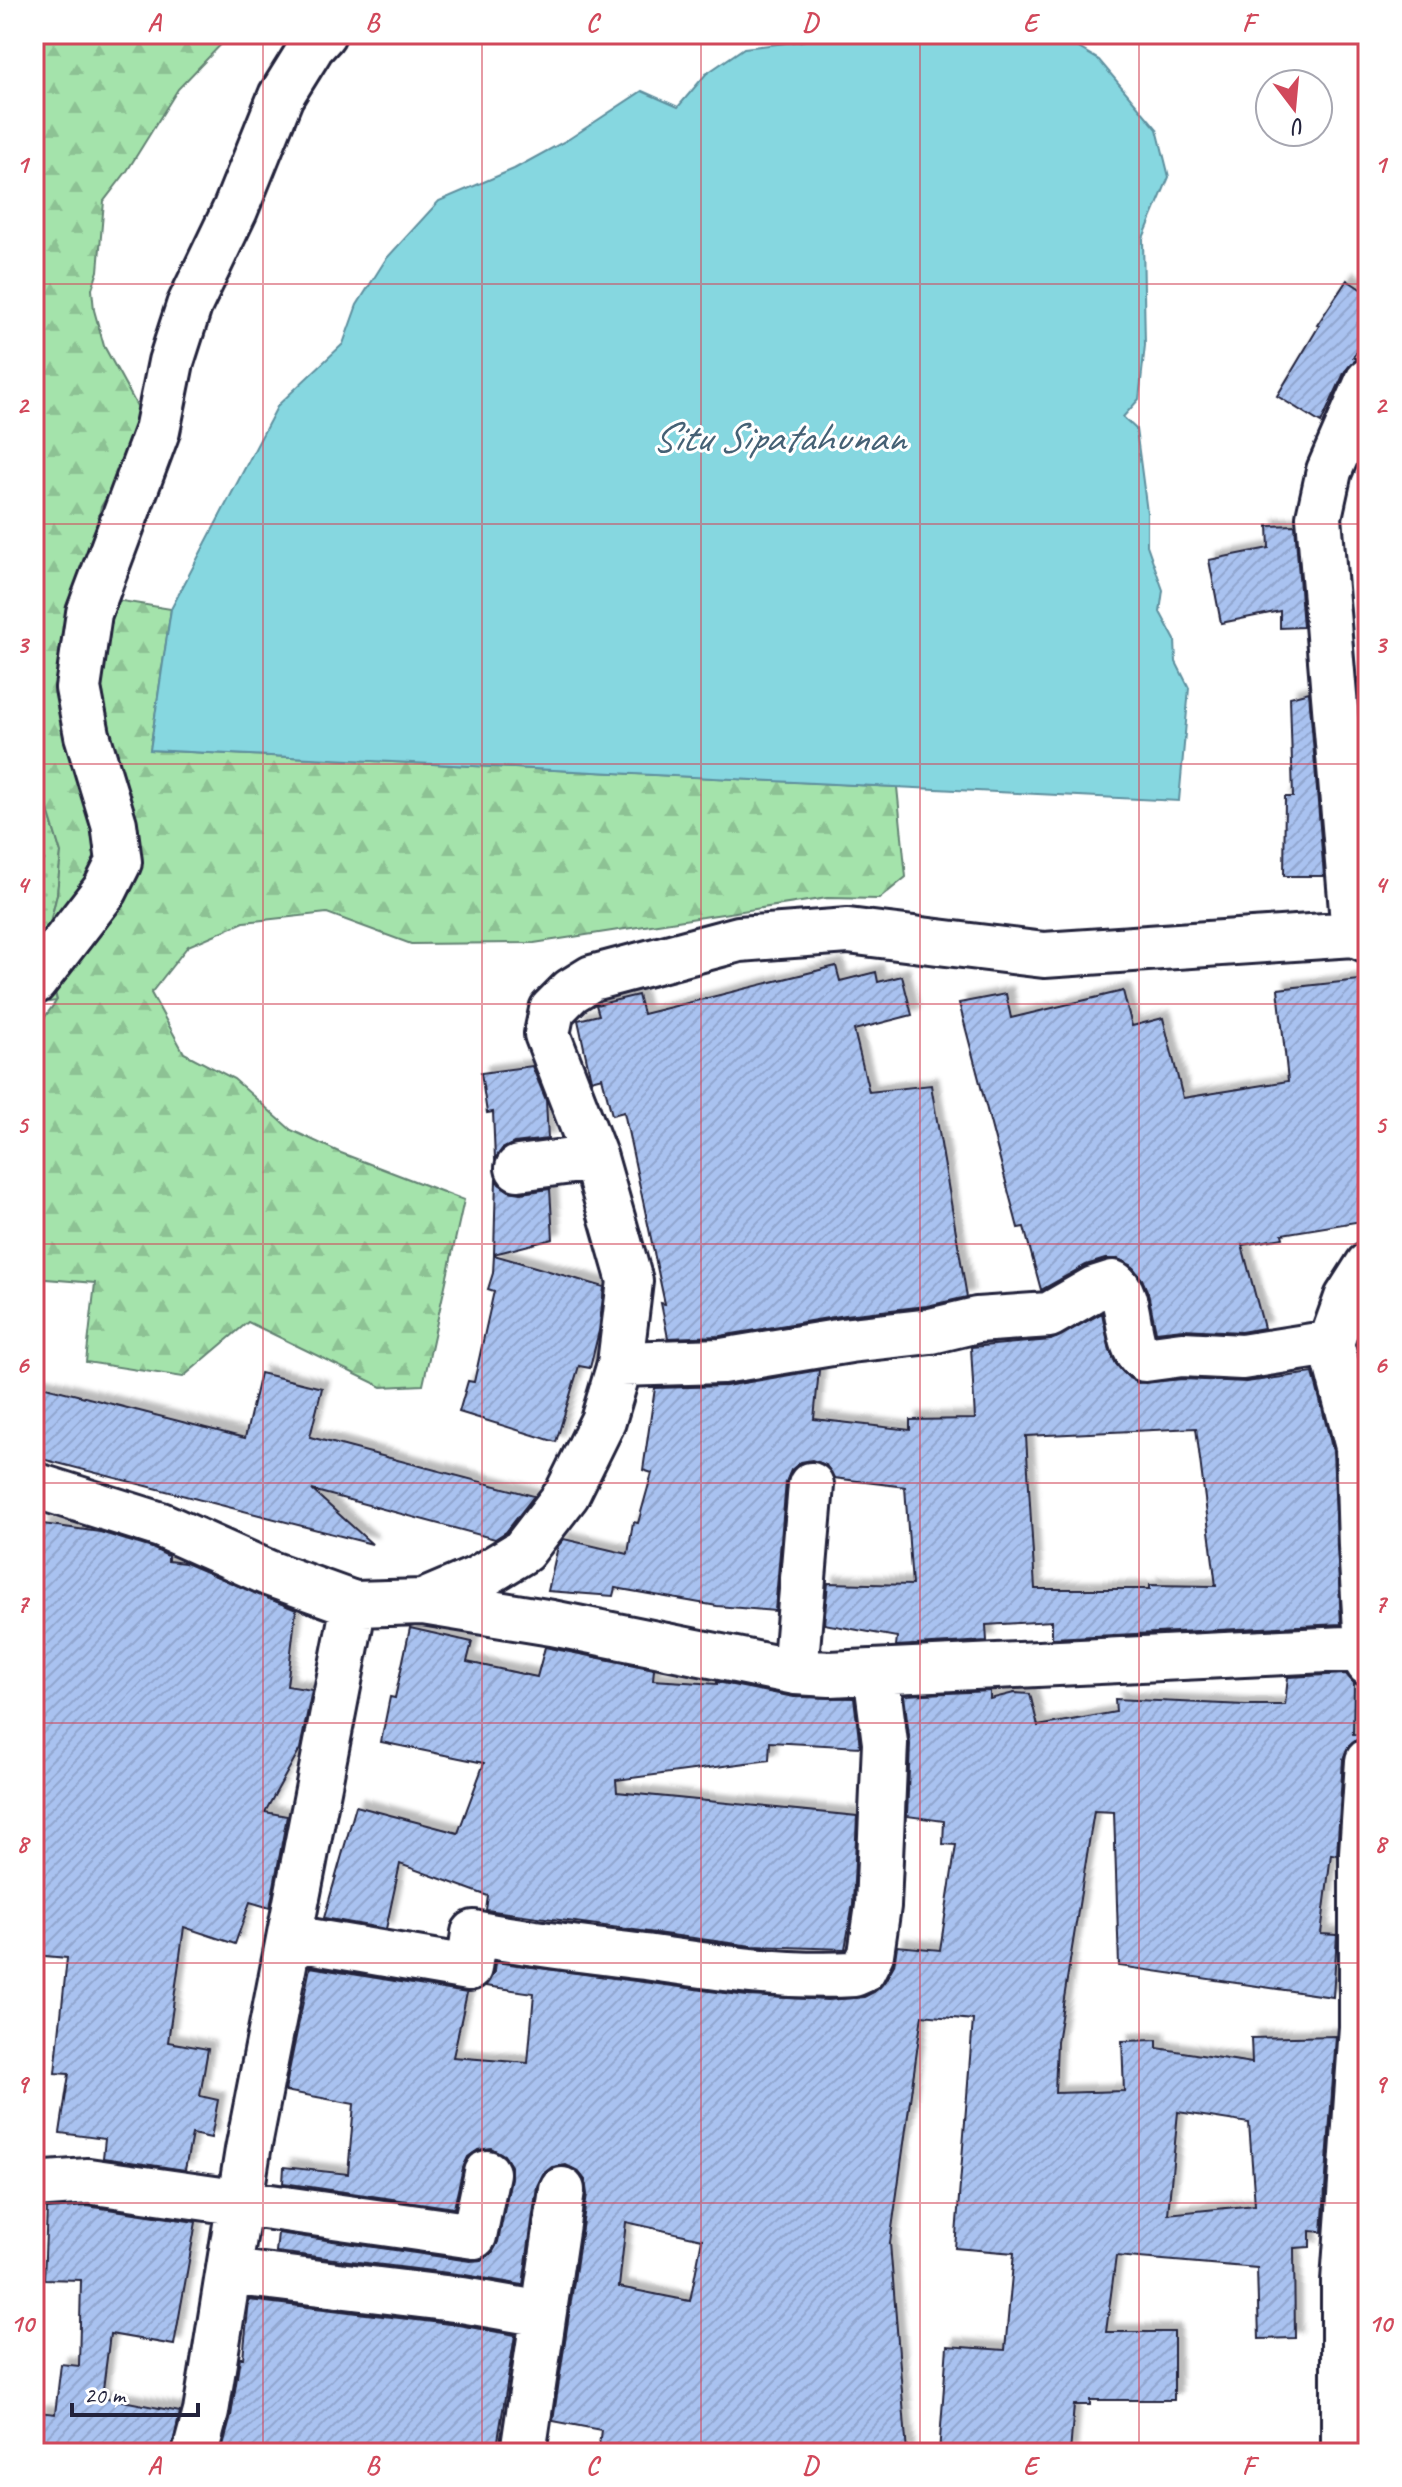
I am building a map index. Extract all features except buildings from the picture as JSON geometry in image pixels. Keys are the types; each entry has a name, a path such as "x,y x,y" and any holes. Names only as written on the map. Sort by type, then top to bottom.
{"street":[{"path":"34,982 105,890 119,862 114,824 87,735 78,688 89,613 157,431 171,362 189,306 235,210 281,96 323,34"},
{"path":"423,1602 477,1579 523,1551 567,1494 603,1421 620,1364 630,1281 595,1158 547,1034 552,1010 571,991 592,978 739,939 848,931 1044,955 1361,937 1319,517 1329,471 1368,381"},
{"path":"518,1168 595,1158"},
{"path":"1368,1265 1347,1298 1331,1343 1363,1447 1361,1546 1368,1663"},
{"path":"620,1364 722,1361 850,1340 931,1331 977,1320 1049,1315 1094,1289 1113,1283 1121,1291 1137,1352 1145,1359 1182,1354 1242,1357 1331,1343"},
{"path":"34,1485 161,1525 268,1573 354,1604 423,1602 552,1623 795,1672 830,1674 1367,1648"},
{"path":"795,1672 811,1485"},
{"path":"195,2453 206,2412 248,2150 354,1604"},
{"path":"291,1938 469,1968 474,1933 526,1943 787,1973 854,1974 863,1970 871,1954 878,1906 885,1743 876,1672"},
{"path":"1344,2453 1344,2281 1362,2027 1362,1853 1368,1761"},
{"path":"34,2185 88,2181 474,2236 487,2173"},
{"path":"523,2453 562,2190"},
{"path":"229,2272 462,2300 543,2314"}],"green space":[{"path":"34,34 231,34 178,89 127,171 104,201 98,271 92,289 104,346 148,426 101,507 79,594 171,609 150,750 897,787 906,877 879,899 827,898 534,943 411,944 327,913 244,922 188,946 151,993 184,1053 234,1079 291,1130 341,1153 464,1200 423,1385 382,1387 248,1322 183,1377 86,1362 95,1283 34,1278 34,1032 57,1000 44,949 57,894 61,853 34,748"},
{"path":"34,748 61,853 57,894 44,949 57,1001 34,1004"}],"water":[{"name":"Situ Sipatahunan","path":"832,34 1046,34 1099,60 1157,129 1169,177 1143,238 1145,345 1139,399 1123,417 1136,429 1147,512 1147,545 1163,590 1160,612 1175,640 1176,662 1189,688 1179,801 150,750 171,609 278,405 343,344 357,305 386,259 439,201 514,169 569,139 642,91 678,107 706,74 744,48"}]}
